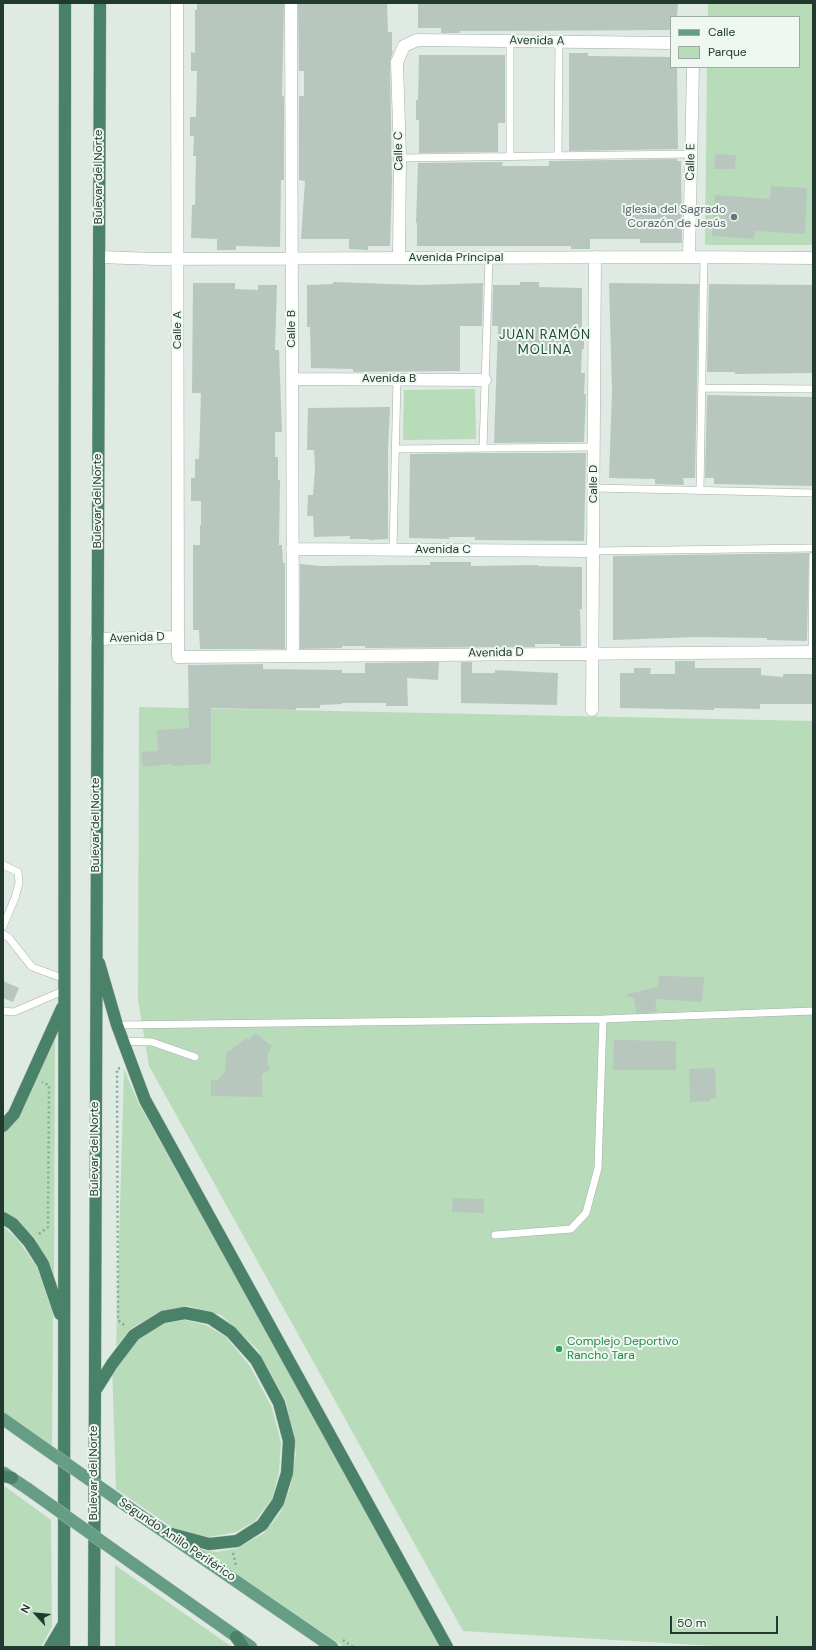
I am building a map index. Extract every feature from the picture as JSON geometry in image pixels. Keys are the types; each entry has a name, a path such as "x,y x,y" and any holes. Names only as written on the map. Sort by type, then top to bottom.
{"highway":[{"path":"64,1647 65,3"},
{"name":"Bulevar del Norte","path":"94,1647 95,949 100,3"},
{"path":"95,949 117,1025 145,1100 447,1647"},
{"path":"3,1126 14,1114 31,1077 65,990"},
{"path":"3,1218 13,1224 30,1242 43,1264 64,1322"},
{"path":"95,1391 112,1364 134,1335 163,1317 185,1313 210,1318 226,1328 256,1360 279,1403 289,1441 288,1473 278,1502 262,1525 237,1541 209,1544 168,1533"},
{"path":"50,1647 64,1624"}],"main road":[{"name":"Segundo Anillo Periférico","path":"3,1419 332,1647"},
{"path":"6,1475 139,1568 239,1642 251,1647"}],"street":[{"name":"Calle A","path":"178,3 178,657"},
{"name":"Calle B","path":"291,3 293,655"},
{"name":"Avenida A","path":"404,46 417,40 670,43"},
{"name":"Calle C","path":"399,258 400,158 397,62 404,46"},
{"name":"Calle E","path":"689,257 693,68"},
{"name":"Avenida Principal","path":"99,257 178,259 813,258"},
{"name":"Calle D","path":"592,710 595,488 595,258"},
{"name":"Avenida B","path":"292,379 485,380"},
{"name":"Avenida C","path":"292,549 593,551"},
{"name":"Avenida D","path":"97,639 178,637"},
{"name":"Avenida D","path":"178,657 592,652 812,652"}],"lane":[{"path":"510,41 510,156"},
{"path":"558,156 559,42"},
{"path":"400,158 691,154"},
{"path":"700,490 704,257"},
{"path":"483,448 489,258"},
{"path":"392,550 397,380"},
{"path":"702,388 813,389"},
{"path":"395,449 594,447"},
{"path":"595,488 813,493"},
{"path":"593,551 813,548"},
{"path":"812,652 813,556"},
{"path":"3,865 18,872 19,883 15,898 3,926"},
{"path":"3,934 9,938 32,967 65,990"},
{"path":"3,1011 14,1012 65,990"},
{"path":"117,1025 603,1019 813,1011"},
{"path":"495,1235 570,1229 586,1214 598,1168 603,1019"},
{"path":"123,1041 152,1042 195,1058"}],"path":[{"path":"131,1063 117,1069 118,1320 134,1335"},
{"path":"30,1242 48,1227 49,1085 31,1077"}],"green space":[{"path":"708,3 813,3 813,245 705,245 707,68 800,68 800,16 708,16"},
{"path":"475,389 476,439 403,440 404,390"},
{"name":"Complejo Deportivo Rancho Tara","path":"139,707 813,721 813,1647 732,1647 463,1631 149,1066 138,1000"},
{"path":"55,1038 54,1279 35,1238 9,1214 3,1212 3,1132 23,1110"},
{"path":"124,1069 138,1102 444,1647 344,1647 200,1549 217,1552 238,1548 264,1533 280,1513 290,1488 296,1453 286,1401 257,1349 221,1315 188,1306 152,1316 129,1330 116,1347"},
{"path":"3,1226 18,1240 37,1267 53,1314 52,1446 3,1413"},
{"path":"185,1320 206,1325 226,1337 250,1366 272,1408 281,1443 279,1472 272,1499 255,1521 236,1532 209,1537 176,1530 116,1489 112,1364 135,1342 165,1323"},
{"path":"3,1485 51,1520 52,1627 41,1647 3,1647"},
{"path":"115,1565 232,1647 115,1647"}],"building":[{"path":"197,3 284,3 282,96 284,96 284,180 281,180 280,247 236,246 236,250 217,250 217,239 191,238 192,205 195,205 196,156 193,156 194,136 190,136 190,117 196,117 197,71 191,71 191,52 195,53 195,10 197,10"},
{"path":"298,3 387,3 388,32 392,32 393,51 390,62 392,182 390,246 368,246 368,250 349,249 349,239 301,239 305,181 299,180 299,96 304,96 304,71 299,71"},
{"path":"418,3 678,3 677,16 670,16 670,30 460,31 460,33 441,33 441,28 418,28"},
{"path":"569,53 588,53 588,56 670,57 670,68 677,68 678,149 569,151"},
{"path":"419,55 505,55 505,123 498,123 498,152 419,153 419,120 416,120 416,100 418,100"},
{"path":"715,154 736,155 735,169 714,169"},
{"path":"677,159 677,161 681,161 682,243 640,243 640,239 590,239 590,249 571,249 571,246 417,246 416,223 418,163 503,162 502,166 549,166 549,161"},
{"path":"771,186 807,188 805,234 755,231 754,239 712,236 715,195 770,199"},
{"path":"333,282 419,285 483,283 482,326 460,326 460,371 353,372 353,369 311,368 310,327 307,327 307,285 333,284"},
{"path":"520,282 539,282 539,287 582,288 582,330 584,330 584,349 582,349 581,373 585,373 584,394 586,394 584,442 494,443 498,326 492,326 493,285 520,285"},
{"path":"193,283 235,283 235,289 258,290 258,285 277,285 275,350 279,350 282,432 275,432 275,457 278,457 278,480 280,480 279,545 282,545 283,563 285,563 285,649 200,649 199,630 193,630 193,545 200,545 201,501 191,501 191,478 195,478 195,459 199,459 201,393 192,393"},
{"path":"609,283 699,284 695,478 683,478 684,485 655,484 655,479 609,478 612,391"},
{"path":"709,284 813,285 813,373 735,374 735,372 707,372"},
{"path":"707,395 813,397 813,486 714,484 714,478 705,478"},
{"path":"390,407 388,449 388,539 350,539 350,536 314,537 313,516 307,516 308,495 313,495 315,468 314,450 307,450 308,408"},
{"path":"586,453 584,541 475,540 475,537 449,537 449,539 409,538 410,454"},
{"path":"809,553 807,641 767,640 767,638 697,637 613,640 613,556"},
{"path":"430,562 471,562 471,566 538,565 582,567 582,609 580,609 581,646 535,644 535,647 365,648 365,646 342,646 342,648 300,649 300,564 320,566 430,565"},
{"path":"675,661 695,661 695,668 761,668 761,675 783,677 783,674 813,674 813,704 760,704 760,709 714,708 714,710 620,708 620,673 634,673 634,668 651,668 650,674 675,674"},
{"path":"439,662 438,680 407,678 408,706 386,706 386,703 342,703 320,705 320,708 296,708 296,710 211,708 211,764 171,766 171,764 143,767 141,752 158,751 157,730 189,728 188,665 263,664 263,669 342,670 342,673 365,673 365,663"},
{"path":"461,662 472,662 472,673 495,673 495,670 558,673 557,705 461,703"},
{"path":"659,976 704,977 702,1002 655,999 657,1012 637,1013 633,997 628,997 627,994 658,987"},
{"path":"3,981 19,988 13,1002 3,998"},
{"path":"255,1033 272,1046 268,1052 267,1064 271,1069 262,1074 262,1097 211,1096 211,1080 218,1080 225,1071 226,1053 247,1038 249,1040"},
{"path":"614,1040 676,1041 676,1070 613,1070"},
{"path":"715,1068 716,1098 710,1099 710,1101 690,1102 689,1069"},
{"path":"453,1198 484,1199 484,1213 452,1212"}],"place":[{"name":"Iglesia del Sagrado Corazón de Jesús","path":"734,217"},
{"name":"Complejo Deportivo Rancho Tara","path":"559,1349"}],"district":[{"name":"JUAN RAMÓN MOLINA","path":"545,344"}]}
